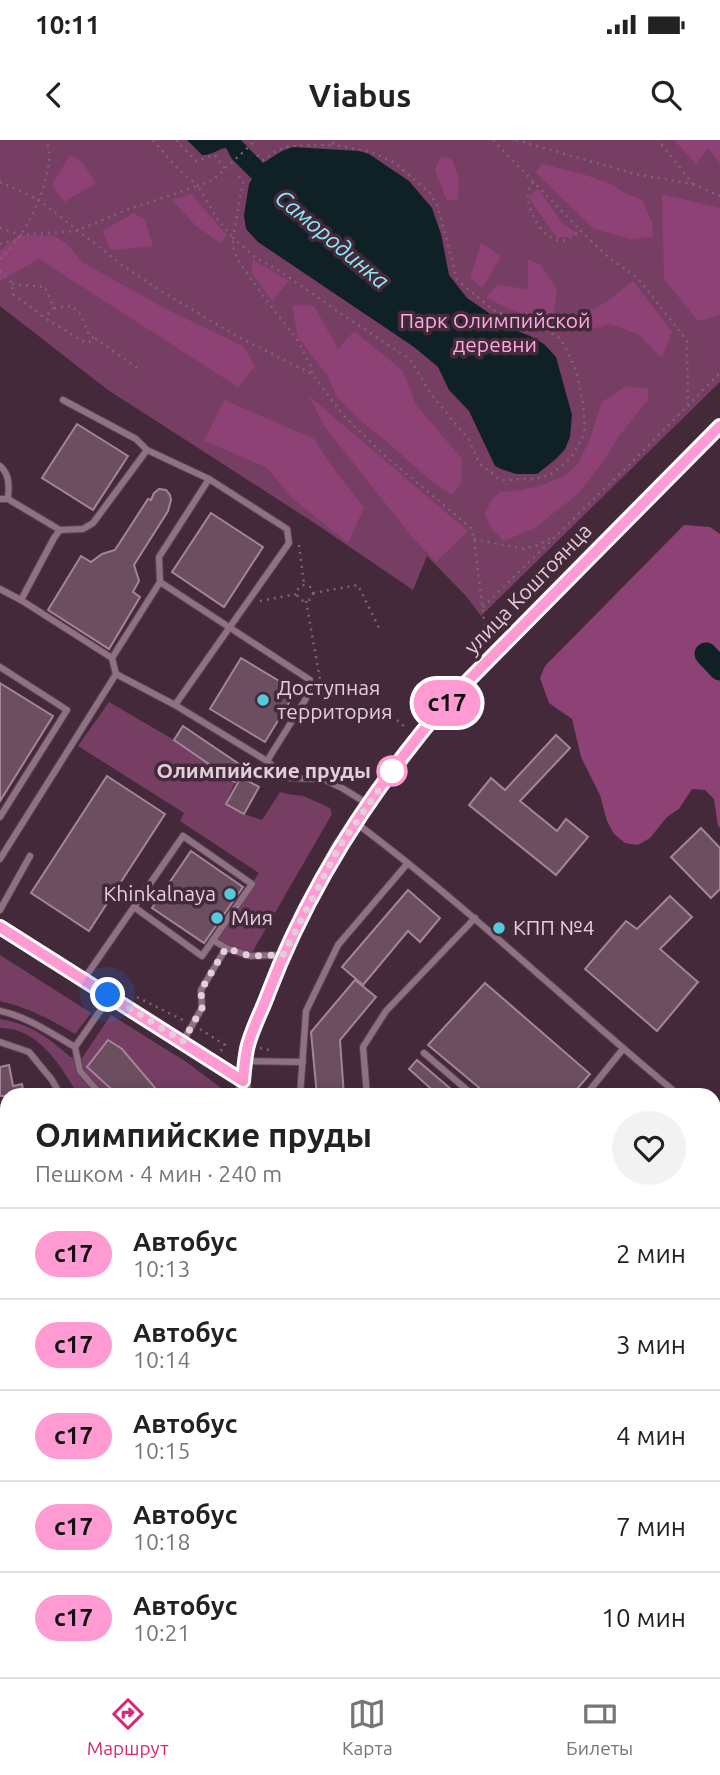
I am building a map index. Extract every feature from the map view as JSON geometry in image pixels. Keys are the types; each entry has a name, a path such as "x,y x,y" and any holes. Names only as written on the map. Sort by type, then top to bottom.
{"street":[{"name":"улица Коштоянца","path":"244,1088 247,1047 283,955 339,847 355,822 447,702 720,426"},
{"path":"0,927 183,1041 244,1088"}],"lane":[{"path":"63,401 136,439 146,450 209,479 287,529 289,543 175,705"},
{"path":"0,499 8,499 60,530 83,528 93,523 146,450"},
{"path":"0,466 7,473 8,499"},
{"path":"112,658 159,582 159,557 209,479"},
{"path":"21,600 60,530"},
{"path":"159,582 310,680 307,697 267,761"},
{"path":"0,589 112,658 116,674 0,859"},
{"path":"0,667 67,710 0,817"},
{"path":"116,674 175,705 267,761 284,776 323,779 368,804"},
{"path":"355,822 475,918 671,1088"},
{"path":"84,979 183,836 252,884 202,956 134,907"},
{"path":"0,910 30,856"},
{"path":"301,1088 306,1012 338,945 407,864"},
{"path":"366,1088 363,1047 386,1011 475,918"},
{"path":"213,940 226,948 250,956 283,955"},
{"path":"183,1041 202,1008 201,990 226,948"},
{"path":"95,1088 80,1071 75,1047 108,995"},
{"path":"0,1011 15,1014 37,1024 75,1047"},
{"path":"0,1042 29,1052 56,1088"},
{"path":"591,1088 623,1049"},
{"path":"424,1054 464,1088"},
{"path":"246,1061 303,1062"}],"path":[{"path":"0,259 10,251 21,235 39,200 49,160 47,140"},
{"path":"153,140 178,169 198,186 216,217 233,238 255,257 410,359 431,394 469,440 479,463 500,480 535,479 550,475 571,458 582,438 586,420 577,373 565,346 558,337 533,323 496,312 457,280 438,208 430,193 395,163 372,152 335,145 290,146 263,160 257,155"},
{"path":"176,140 196,160 215,155 225,169"},
{"path":"247,140 251,144"},
{"path":"0,228 21,235 77,231 126,210 213,180 256,140"},
{"path":"328,140 335,145"},
{"path":"493,140 609,258 638,278 687,341 688,405"},
{"path":"516,140 635,174 693,184 720,196"},
{"path":"658,140 693,184"},
{"path":"239,176 243,181 233,238 237,260 298,341 313,375 343,415 384,455 471,528 485,628"},
{"path":"0,182 39,200 122,265 164,293 235,335 313,375"},
{"path":"533,182 528,193 529,207 544,234 565,240 580,230"},
{"path":"0,244 16,240"},
{"path":"0,271 12,284 13,294 45,318 86,343 96,339"},
{"path":"12,284 45,287 54,308"},
{"path":"45,318 54,308 72,306 81,315 89,335 140,370"},
{"path":"483,607 720,373"},
{"path":"474,539 524,549 558,535"},
{"path":"289,543 299,545 304,584"},
{"path":"297,594 301,600 311,598 312,587 304,584"},
{"path":"297,594 304,584"},
{"path":"313,593 358,585 380,630"},
{"path":"247,603 297,594"},
{"path":"306,601 322,691"},
{"path":"397,720 406,728"}],"green space":[{"name":"Парк Олимпийской деревни","path":"0,140 720,140 720,382 481,616 466,596 427,556 413,590 108,390 0,306"},
{"path":"109,702 174,740 235,782 226,803 244,814 262,820 280,792 304,796 330,808 332,814 250,956 213,940 259,873 180,821 184,813 78,746"},
{"path":"0,955 91,1013 75,1034 39,1014 0,1001"},
{"path":"111,1015 188,1063 221,1088 156,1088 122,1049 108,1040 87,1067 111,1088 74,1088 47,1050 26,1034 14,1029 0,1028 0,1019 30,1028 70,1057 82,1058"}],"shaded area":[{"path":"674,140 720,140 720,163 708,148 696,164"},
{"path":"70,155 82,162 96,183 64,202 52,185"},
{"path":"440,157 452,159 459,179 458,199 447,201 435,170"},
{"path":"542,164 583,174 642,200 652,222 653,237 631,239 594,229 536,173"},
{"path":"538,189 564,225 580,235 557,238 528,197"},
{"path":"191,194 227,235 220,243 196,226 172,200"},
{"path":"662,194 720,208 720,315 698,321 664,279"},
{"path":"134,213 145,220 153,246 111,250 102,231"},
{"path":"19,235 54,236 66,243 82,262 164,308 243,346 255,366 238,387 39,259 0,281 0,251"},
{"path":"481,243 501,256 482,288 470,278"},
{"path":"528,259 541,265 557,290 552,328 486,298 497,285 528,289"},
{"path":"253,260 289,281 272,301 251,272"},
{"path":"633,281 672,332 662,358 638,334 610,324 585,331 579,316 606,302"},
{"path":"292,305 314,306 338,349 354,331 403,371 416,405 462,459 461,483 452,495 430,480 363,423 337,397 328,376 298,338"},
{"path":"626,386 649,389 648,400 578,494 533,529 504,541 491,528 485,514 492,499 500,492 543,485 564,476 578,464 590,439 602,402"},
{"path":"309,396 468,531 436,562 412,537 325,427"},
{"path":"224,400 314,439 364,508 348,543 293,499 266,467 204,441"},
{"path":"684,525 710,527 720,534 720,828 714,799 705,790 692,789 679,809 667,817 650,838 638,845 625,843 614,834 607,821 600,795 581,757 572,719 549,703 540,678 545,666"}],"water":[{"path":"187,140 241,140 263,163 293,147 359,151 369,154 409,181 432,208 441,234 449,275 467,298 512,329 544,344 556,357 572,415 570,437 565,449 537,474 516,474 495,466 469,411 449,390 438,367 414,347 258,242 246,229 244,215 252,179 232,159 226,148 202,155"}],"building":[{"path":"77,424 128,456 93,510 42,478"},
{"path":"159,489 166,490 170,495 168,511 134,565 139,581 133,592 140,597 109,649 48,610 81,556 91,562 102,554 115,550 148,499 151,500"},
{"path":"211,513 263,547 224,607 172,572"},
{"path":"241,658 296,691 265,742 210,709"},
{"path":"0,683 53,716 0,801"},
{"path":"183,726 245,768 235,782 174,740"},
{"path":"556,735 570,748 520,801 557,831 566,819 588,837 556,875 469,805 491,778 505,790"},
{"path":"107,776 165,814 89,931 31,893"},
{"path":"241,777 259,787 244,814 226,804"},
{"path":"701,828 720,848 720,889 711,898 671,857"},
{"path":"191,851 243,887 204,943 152,908"},
{"path":"408,890 440,918 420,942 408,931 363,985 342,967"},
{"path":"670,896 692,917 660,949 698,982 657,1031 585,969 626,921 637,929"},
{"path":"355,980 376,997 340,1040 343,1088 316,1088 311,1032"},
{"path":"485,983 590,1074 578,1088 479,1088 428,1045"},
{"path":"108,1040 122,1049 155,1088 110,1088 87,1067"},
{"path":"417,1060 450,1088 430,1088 409,1069"},
{"path":"9,1065 13,1086 22,1084 23,1088 0,1088 0,1067"}],"waterway":[{"name":"Самородинка","path":"706,654 720,669"}],"bus line":[{"name":"с17","path":"0,927 243,1081 247,1047 283,955 339,847 368,804 447,702 720,426"}],"place":[{"name":"Доступная территория","path":"263,700"},
{"name":"Олимпийские пруды","path":"392,771"},
{"name":"Khinkalnaya","path":"230,894"},
{"name":"Мия","path":"217,918"},
{"name":"КПП №4","path":"499,928"}],"route":[{"path":"108,995 183,1041 202,1008 201,990 226,948 250,956 283,955 339,847 392,771"}]}
